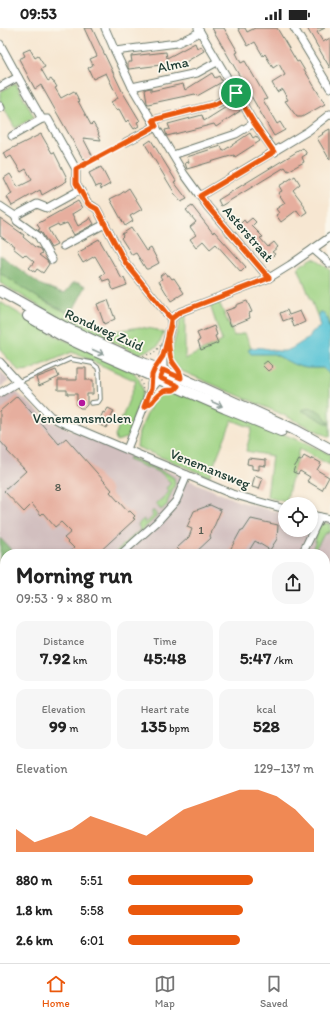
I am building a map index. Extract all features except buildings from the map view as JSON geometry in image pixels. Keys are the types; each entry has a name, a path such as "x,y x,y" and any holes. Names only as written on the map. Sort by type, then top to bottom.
{"main road":[{"name":"Rondweg Zuid","path":"0,292 64,328 137,365"},
{"name":"Rondweg Zuid","path":"0,297 61,335 295,430 330,450"}],"street":[{"name":"Asterstraat","path":"105,28 132,87 184,174 208,207 269,278"},
{"path":"294,28 330,88"},
{"name":"Alma","path":"115,51 177,43 199,30"},
{"path":"199,30 254,123 274,152"},
{"path":"0,44 42,119"},
{"name":"Alma","path":"132,87 197,73 217,62"},
{"path":"0,87 18,77"},
{"path":"126,142 154,123 216,104 236,93"},
{"path":"200,196 308,132 330,114"},
{"path":"12,136 42,119 48,119 76,169 76,183 88,204 97,209 125,262 171,319"},
{"path":"173,155 236,134 254,123"},
{"path":"15,216 37,204 47,208 80,190"},
{"path":"0,206 15,216 17,221 38,236 52,260"},
{"path":"63,246 105,224"},
{"path":"127,450 163,356 171,319 180,312 269,278 290,265 330,236"},
{"path":"313,249 330,264"},
{"name":"Venemansweg","path":"0,362 50,416 59,421 232,494 278,507"},
{"path":"0,393 18,382"},
{"path":"127,549 157,522 176,501 187,475"},
{"path":"304,549 320,517 330,519"}],"lane":[{"path":"18,382 70,359 92,363 98,368 100,399 98,402 91,403"}],"path":[{"path":"76,169 126,142"},
{"path":"144,407 145,400 142,383 134,373 140,357 154,353 168,338"},
{"path":"144,407 164,390 174,390 179,382 180,372 170,358 168,338"}],"shaded area":[{"path":"0,370 9,381 0,387"},
{"path":"14,390 50,421 238,501 278,512 278,537 318,537 318,522 329,522 330,520 330,549 0,549 0,399"}],"green space":[{"path":"16,83 34,117 15,128 0,101 0,92"},
{"path":"0,255 41,285 63,293 66,292 73,283 79,283 86,286 71,314 37,297 0,273"},
{"path":"313,258 318,260 330,270 330,333 327,319 324,314 319,314 318,318 298,267"},
{"path":"0,273 51,305 109,332 140,327 157,330 164,333 158,346 139,354 51,313 0,283"},
{"path":"0,302 58,337 132,370 139,379 143,391 127,438 116,441 115,436 136,381 72,352 30,370 19,371 0,350"},
{"path":"219,302 234,336 245,333 251,348 248,350 261,354 274,354 301,367 323,368 330,374 330,424 324,416 310,408 302,410 330,425 330,437 184,372 172,365 170,358 177,331 180,321 185,315 185,359 222,341 210,305"},
{"path":"178,389 330,454 330,465 299,449 287,497 278,497 278,500 267,497 272,456 246,451 252,428 232,420 209,477 137,447 139,432 152,403 163,392 174,392"},
{"path":"310,408 320,412 330,425 301,410"},
{"path":"129,457 174,478 175,484 167,503 168,504 161,510 156,504 169,492 166,488 171,483 161,473 128,460"},
{"path":"152,511 154,511 156,517 122,549 119,549 140,530 138,524 144,519 145,524 153,516"},
{"path":"323,523 330,524 330,531 324,534 315,549 313,549 316,537 318,537 318,527"},
{"path":"0,538 10,549 0,549"}],"water":[{"path":"320,312 324,314 327,319 330,333 330,375 323,368 301,367 274,354 251,354 248,350 257,347 275,351 285,351 291,349 308,339 312,332 320,327 318,319"}],"place":[{"name":"Venemansmolen","path":"82,403"}],"route":[{"path":"236,93 216,104 153,120 156,126 76,169 76,183 88,204 97,209 125,262 171,319 171,325 163,356 152,375 151,389 144,407 164,390 172,391 178,386 160,378 163,370 181,378 179,369 170,358 168,338 171,325 171,319 180,312 269,278 200,196 274,152 236,93"}]}
